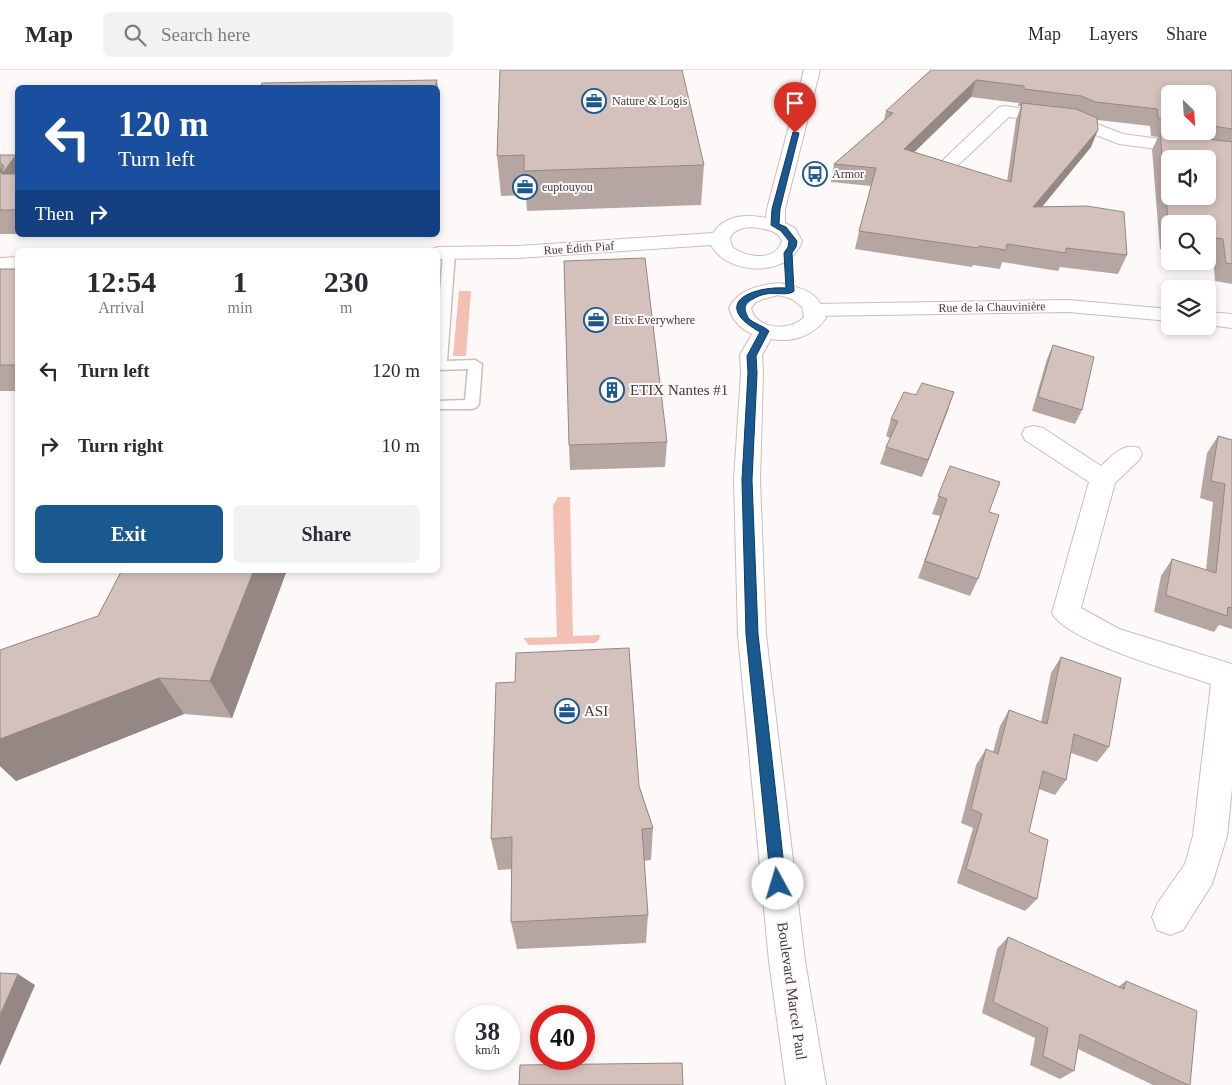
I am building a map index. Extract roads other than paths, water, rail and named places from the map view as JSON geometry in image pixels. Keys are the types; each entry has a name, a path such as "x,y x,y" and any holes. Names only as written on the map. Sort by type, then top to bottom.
{"street":[{"path":"775,225 776,209 812,70"},
{"path":"950,163 1005,111 1074,120 1119,138 1232,154"},
{"path":"741,222 764,222 775,225 784,229 793,241 788,253 781,258 760,262 737,258 724,249 720,238 726,228 741,222"},
{"name":"Rue Édith Piaf","path":"443,253 518,252 720,238"},
{"path":"788,253 790,291"},
{"path":"737,258 750,296"},
{"path":"0,264 15,263"},
{"path":"768,290 790,291 806,299 814,310 814,318 810,325 802,330 791,333 765,331 747,322 742,315 741,308 744,301 750,296 768,290"},
{"name":"Rue de la Chauvinière","path":"814,310 1068,306 1161,314"},
{"path":"1216,320 1232,321"},
{"name":"Boulevard Marcel Paul","path":"765,331 751,356 752,373 747,480 752,634 786,961 806,1085"},
{"path":"1034,434 1103,479"},
{"path":"1130,454 1103,479 1066,613 1110,638 1230,677 1210,836 1200,872 1170,918"}],"lane":[{"path":"440,338 443,253"},
{"path":"440,366 475,364 472,404 440,405"}],"place":[{"name":"Nature & Logis","path":"594,101"},
{"name":"Armor","path":"815,174"},
{"name":"euptouyou","path":"525,187"},
{"name":"Etix Everywhere","path":"596,320"},
{"name":"ETIX Nantes #1","path":"612,390"},
{"name":"ASI","path":"567,711"}]}
